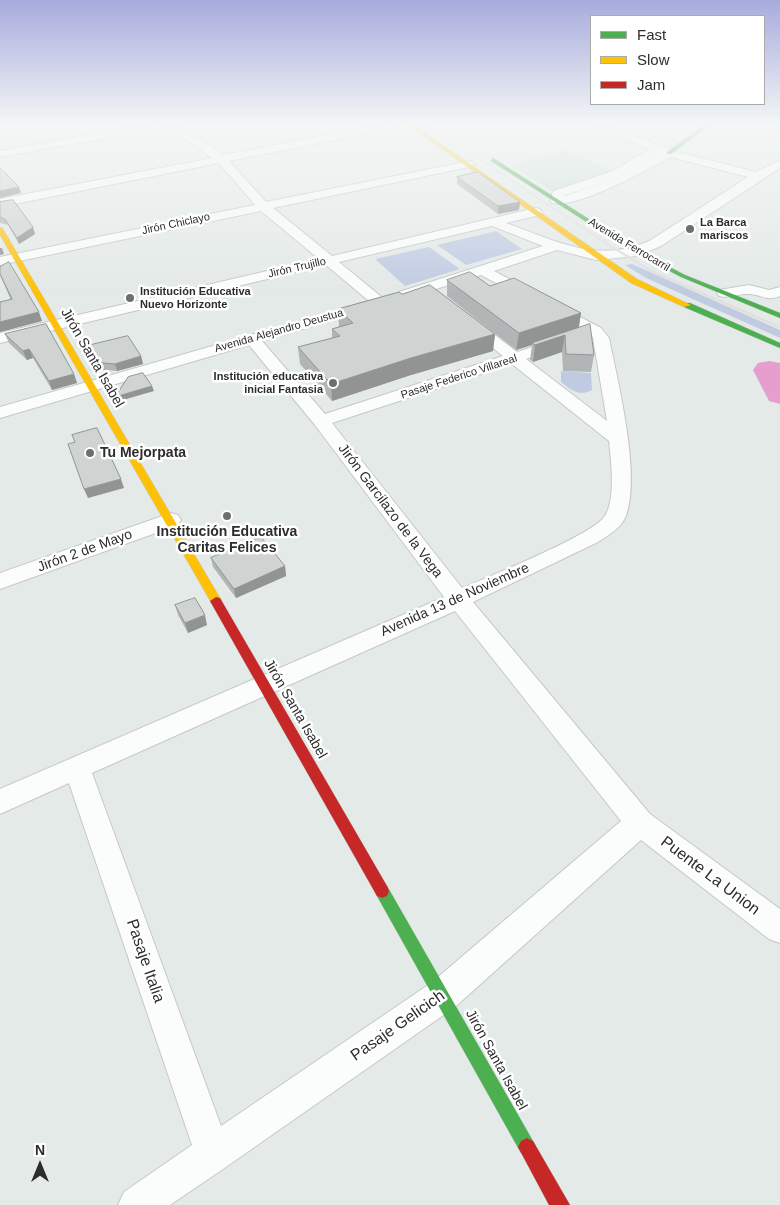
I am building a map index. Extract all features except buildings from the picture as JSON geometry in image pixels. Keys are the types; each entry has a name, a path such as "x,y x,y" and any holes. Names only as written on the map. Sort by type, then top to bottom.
{"street":[{"path":"0,203 111,180"},
{"path":"240,180 263,206 378,302"},
{"name":"Jirón Chiclayo","path":"0,260 389,180"},
{"name":"Avenida Ferrocarril","path":"492,180 596,256 634,281 780,346"},
{"name":"Avenida Ferrocarril","path":"527,180 637,252 683,276 780,316"},
{"path":"558,199 616,180"},
{"path":"596,256 637,252 656,243 750,180"},
{"name":"Jirón Trujillo","path":"0,338 536,212"},
{"name":"Avenida Ferrocarril","path":"492,222 556,246 596,256"},
{"name":"Jirón Santa Isabel","path":"0,229 171,520 263,684 443,995 560,1205"},
{"name":"Avenida Alejandro Deustua","path":"0,413 426,289 556,246"},
{"path":"484,271 596,331"},
{"path":"426,289 440,301"},
{"path":"724,293 749,289 769,295 780,292"},
{"path":"456,312 617,438"},
{"name":"Pasaje Federico Villareal","path":"321,421 596,331"},
{"name":"Avenida 13 de Noviembre","path":"0,802 263,684 459,600 586,538 614,520 622,496 617,438 601,338 596,331"},
{"name":"Jirón Garcilazo de la Vega","path":"252,339 321,421 459,600 640,823"},
{"path":"566,398 601,397 610,390"},
{"name":"Jirón 2 de Mayo","path":"0,582 171,520"},
{"name":"Pasaje Italia","path":"76,768 213,1154"},
{"name":"Puente La Union","path":"640,823 780,928"},
{"name":"Pasaje Gelicich","path":"137,1205 443,995 640,823"}],"shaded area":[{"path":"535,180 607,180 561,197"},
{"path":"496,231 522,249 466,265 437,245"},
{"path":"429,247 460,269 405,286 375,259"},
{"path":"632,264 780,330 780,338 646,278 625,265"},
{"path":"561,371 591,373 592,390 579,393 572,390 561,382"}],"waterway":[{"path":"769,370 780,394"}],"railway":[{"path":"511,180 606,243"},
{"path":"604,242 653,272 780,327"}],"traffic: fast":[{"path":"525,180 637,252 683,276 780,316"},
{"path":"687,305 780,346"},
{"path":"382,891 527,1147"}],"traffic: slow":[{"path":"490,180 634,281 687,305"},
{"path":"0,229 216,601"}],"traffic: jam":[{"path":"216,601 382,891"},
{"path":"527,1147 560,1205"}],"place":[{"name":"La Barca mariscos","path":"690,229"},
{"name":"Institución Educativa Nuevo Horizonte","path":"130,298"},
{"name":"Institución educativa inicial Fantasia","path":"333,383"},
{"name":"Tu Mejorpata","path":"90,453"},
{"name":"Institución Educativa Caritas Felices","path":"227,516"}]}
